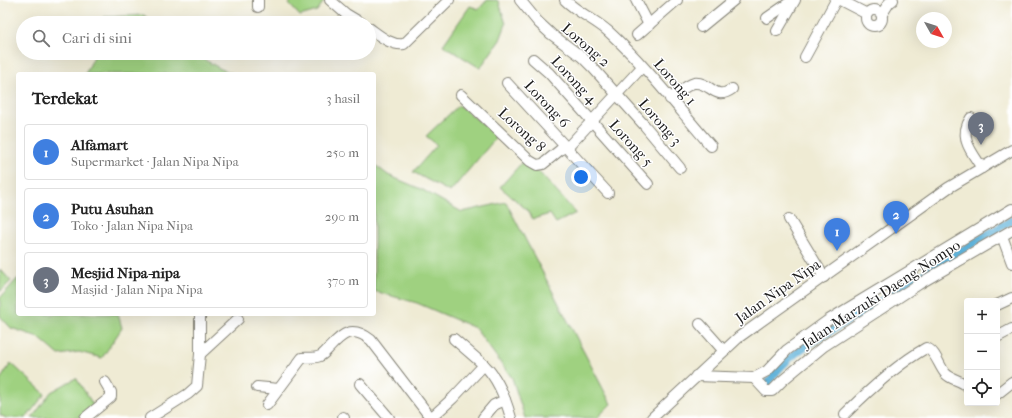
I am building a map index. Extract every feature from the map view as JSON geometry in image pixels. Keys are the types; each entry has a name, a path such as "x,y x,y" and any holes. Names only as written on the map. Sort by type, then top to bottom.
{"street":[{"path":"330,0 349,16"},
{"path":"376,32 391,42 404,44 448,0"},
{"name":"Lorong 2","path":"520,0 538,22 551,34 582,57 617,95"},
{"name":"Lorong 1","path":"565,0 576,10 597,23 616,39 711,146"},
{"path":"636,0 648,25"},
{"path":"637,35 676,0"},
{"path":"700,27 734,0"},
{"path":"767,18 794,0"},
{"path":"778,31 794,0"},
{"path":"805,57 836,0"},
{"path":"840,0 874,12"},
{"path":"874,12 880,0"},
{"path":"874,12 893,0"},
{"name":"Lorong 4","path":"534,59 549,73 592,122"},
{"path":"566,147 592,122 642,67"},
{"name":"Lorong 6","path":"507,83 608,193"},
{"path":"670,99 693,84 700,84 722,94 726,94 732,89"},
{"name":"Lorong 8","path":"461,95 530,161 537,165 543,164 566,147"},
{"name":"Lorong 3","path":"617,95 680,168"},
{"path":"971,118 965,131 966,140 982,168"},
{"name":"Lorong 5","path":"592,122 648,184"},
{"name":"Jalan Nipa Nipa","path":"652,418 723,350 752,328 948,188 1012,150"},
{"path":"696,376 760,385 767,371 788,350 827,321 1012,209"},
{"path":"789,219 824,277"},
{"name":"Jalan Marzuki Daeng Nompo","path":"760,385 772,391 783,380 830,342 919,284 1012,230"},
{"path":"1002,236 1012,263"},
{"path":"1000,304 1012,298"},
{"path":"150,418 196,388 200,354 200,316"},
{"path":"200,354 238,319"},
{"path":"700,324 723,350"},
{"path":"1000,335 1012,329"},
{"path":"267,405 302,358 322,356 344,333 351,332 364,335 371,340 432,418 484,365"},
{"path":"454,339 484,365 492,374 505,400 511,418"},
{"path":"845,414 868,391 898,367 926,348 931,350 945,372 950,377 964,383"},
{"path":"85,418 111,397 111,392 105,382"},
{"path":"1000,392 1012,382"},
{"path":"360,384 389,418"},
{"path":"257,387 279,389"},
{"path":"482,418 496,404 505,400"}],"green space":[{"path":"292,0 325,0 317,11 300,16 289,4"},
{"path":"487,0 497,0 499,2 506,24 500,40 480,68 443,45 470,6 479,9"},
{"path":"144,15 145,16 124,16"},
{"path":"92,60 205,60 229,72 86,72"},
{"path":"459,105 494,133 495,139 450,192 413,172 437,145 426,136"},
{"path":"525,159 576,213 556,223 550,214 533,219 526,209 500,187"},
{"path":"376,166 388,175 423,190 462,212 506,202 611,404 597,418 525,418 512,378 475,328 417,303 376,292"},
{"path":"0,269 11,281 0,292"},
{"path":"16,280 16,316 119,316 122,328 102,358 79,352 59,355 38,337 11,328 0,316 0,298"},
{"path":"11,363 45,394 26,418 6,418 0,415 0,380"},
{"path":"76,378 94,406 81,418 32,418 51,392"}],"waterway":[{"path":"767,385 786,361 811,342 865,311 1012,220"}],"place":[{"name":"Mesjid Nipa-nipa","path":"981,145"},
{"name":"Putu Asuhan","path":"896,234"},
{"name":"Alfamart","path":"837,251"}]}
